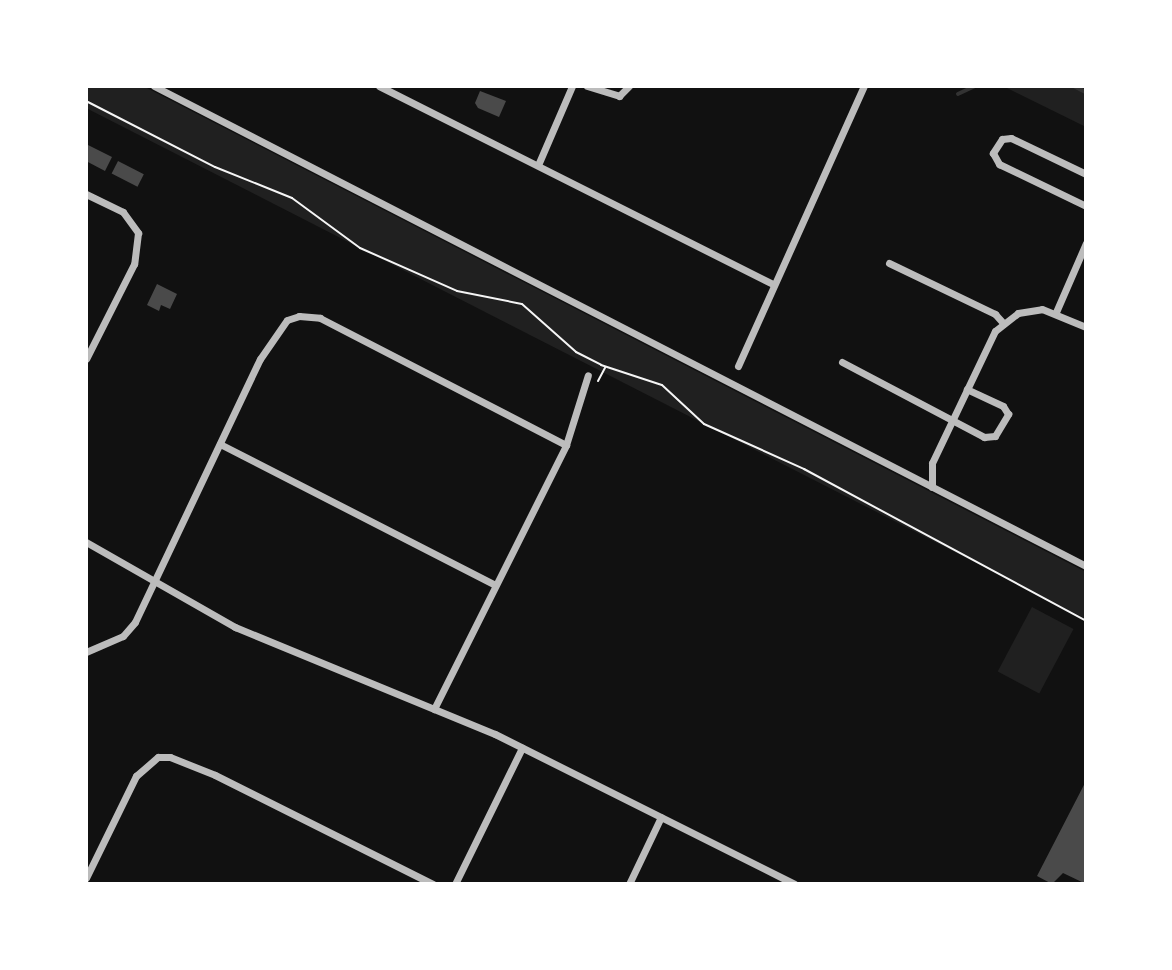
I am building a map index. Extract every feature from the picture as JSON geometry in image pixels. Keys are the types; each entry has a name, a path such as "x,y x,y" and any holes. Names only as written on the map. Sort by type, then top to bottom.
{"street":[{"path":"154,86 1086,566"},
{"path":"379,86 772,284"},
{"path":"538,165 572,86"},
{"path":"587,86 619,96 629,86"},
{"path":"738,366 772,284 864,86"},
{"path":"1086,174 1011,138 1002,139 993,153 999,164 1086,206"},
{"path":"86,194 123,212 138,233 134,264 86,359"},
{"path":"1056,312 1086,243"},
{"path":"889,263 995,314 1004,324"},
{"path":"932,487 932,463 995,331 1018,313 1056,312 1086,327"},
{"path":"86,652 123,636 154,583 276,330 299,316 320,318 566,445"},
{"path":"842,362 984,437 995,436 1007,414 1003,406 967,389"},
{"path":"434,709 566,445 588,375"},
{"path":"220,444 495,585"},
{"path":"86,542 154,583 288,652 434,709 522,748 795,884"},
{"path":"455,884 522,748"},
{"path":"86,878 136,776 158,757 181,758 433,884"},
{"path":"629,884 662,817"}],"path":[{"path":"86,101 215,167 292,198 360,248 457,291 522,304 576,352 605,367 654,380 704,424 804,469 1086,621"},
{"path":"588,375 599,381 605,367"}],"shaded area":[{"path":"86,86 143,86 1086,572 1086,619 86,108"},
{"path":"1003,86 1086,86 1086,127"},
{"path":"1032,607 1073,629 1039,694 998,671"}],"building":[{"path":"480,91 506,101 499,117 478,108 475,103"},
{"path":"86,144 112,157 105,171 86,161"},
{"path":"118,161 144,174 137,187 112,173"},
{"path":"157,284 177,294 170,309 161,305 159,311 147,305"},
{"path":"1086,781 1086,884 1063,873 1052,884 1037,876"}],"waterway":[{"path":"958,94 975,86"},
{"path":"1074,86 1086,92"}]}
